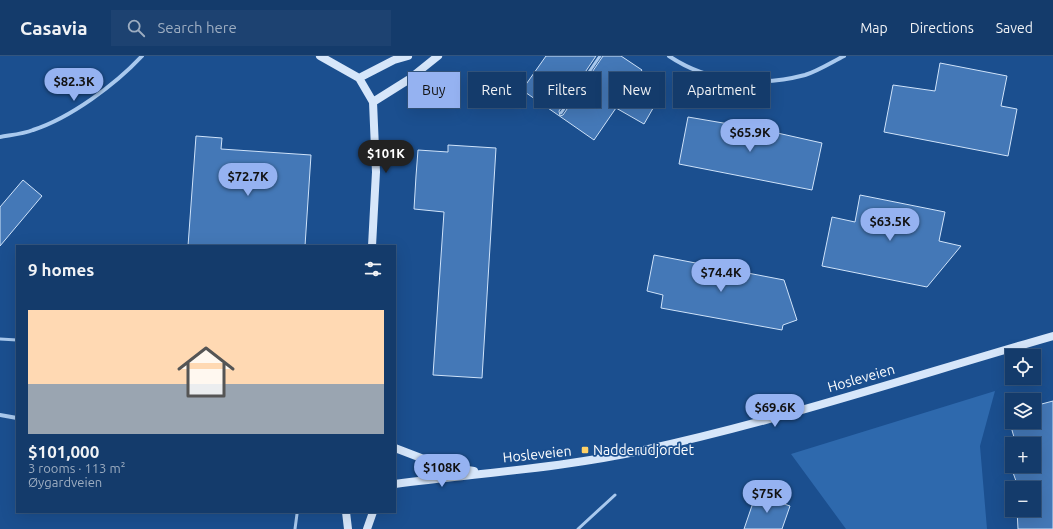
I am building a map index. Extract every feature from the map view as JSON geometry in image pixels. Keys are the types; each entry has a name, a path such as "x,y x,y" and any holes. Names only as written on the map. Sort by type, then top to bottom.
{"street":[{"path":"0,137 33,130 72,113 130,68 142,56"},
{"path":"320,56 359,78 372,102 376,172 372,245"},
{"path":"359,78 394,60 408,56"},
{"path":"372,102 408,80 438,56"},
{"path":"669,56 681,64 703,74 728,80 768,81 807,74 844,56"},
{"name":"Hosleveien","path":"396,484 487,472 525,470 586,462 699,438 1053,336"},
{"path":"0,415 16,418"},
{"name":"Hosleveien","path":"396,448 442,466 487,472"},
{"path":"346,513 348,529"},
{"path":"367,529 373,513"}],"lane":[{"path":"561,113 600,56"},
{"path":"0,339 16,340"},
{"path":"578,529 615,495"},
{"path":"294,529 297,514"}],"shaded area":[{"path":"995,391 980,446 987,529 846,529 791,454"}],"building":[{"path":"546,56 596,56 585,72 535,72"},
{"path":"603,56 621,56 642,70 641,72 609,72 609,108 616,108 594,140 548,108 561,108 559,111 560,116 563,115 568,108 601,108 601,72 592,72"},
{"path":"940,63 1007,76 1001,106 1017,109 1008,156 884,132 893,85 935,91"},
{"path":"534,73 534,98 526,93 526,84"},
{"path":"616,108 653,108 644,124"},
{"path":"688,117 764,130 822,143 812,190 679,164"},
{"path":"196,136 222,138 221,149 311,155 305,245 188,245"},
{"path":"448,145 496,148 482,378 433,375 444,212 414,209 416,176 418,150 448,152"},
{"path":"23,180 42,196 0,246 0,207"},
{"path":"860,195 945,212 939,241 961,246 927,287 822,266 832,217 855,222"},
{"path":"654,255 784,280 797,320 783,325 782,330 661,308 663,295 647,291"},
{"path":"1053,401 1053,529 1018,529 1017,517 1041,517 1041,481 1016,481 1013,473 1041,473 1041,437 1014,437 1012,429 1041,429 1041,404"},
{"path":"756,494 790,506 782,529 744,529"}],"place":[{"name":"Nadderudjordet","path":"585,450"}]}
